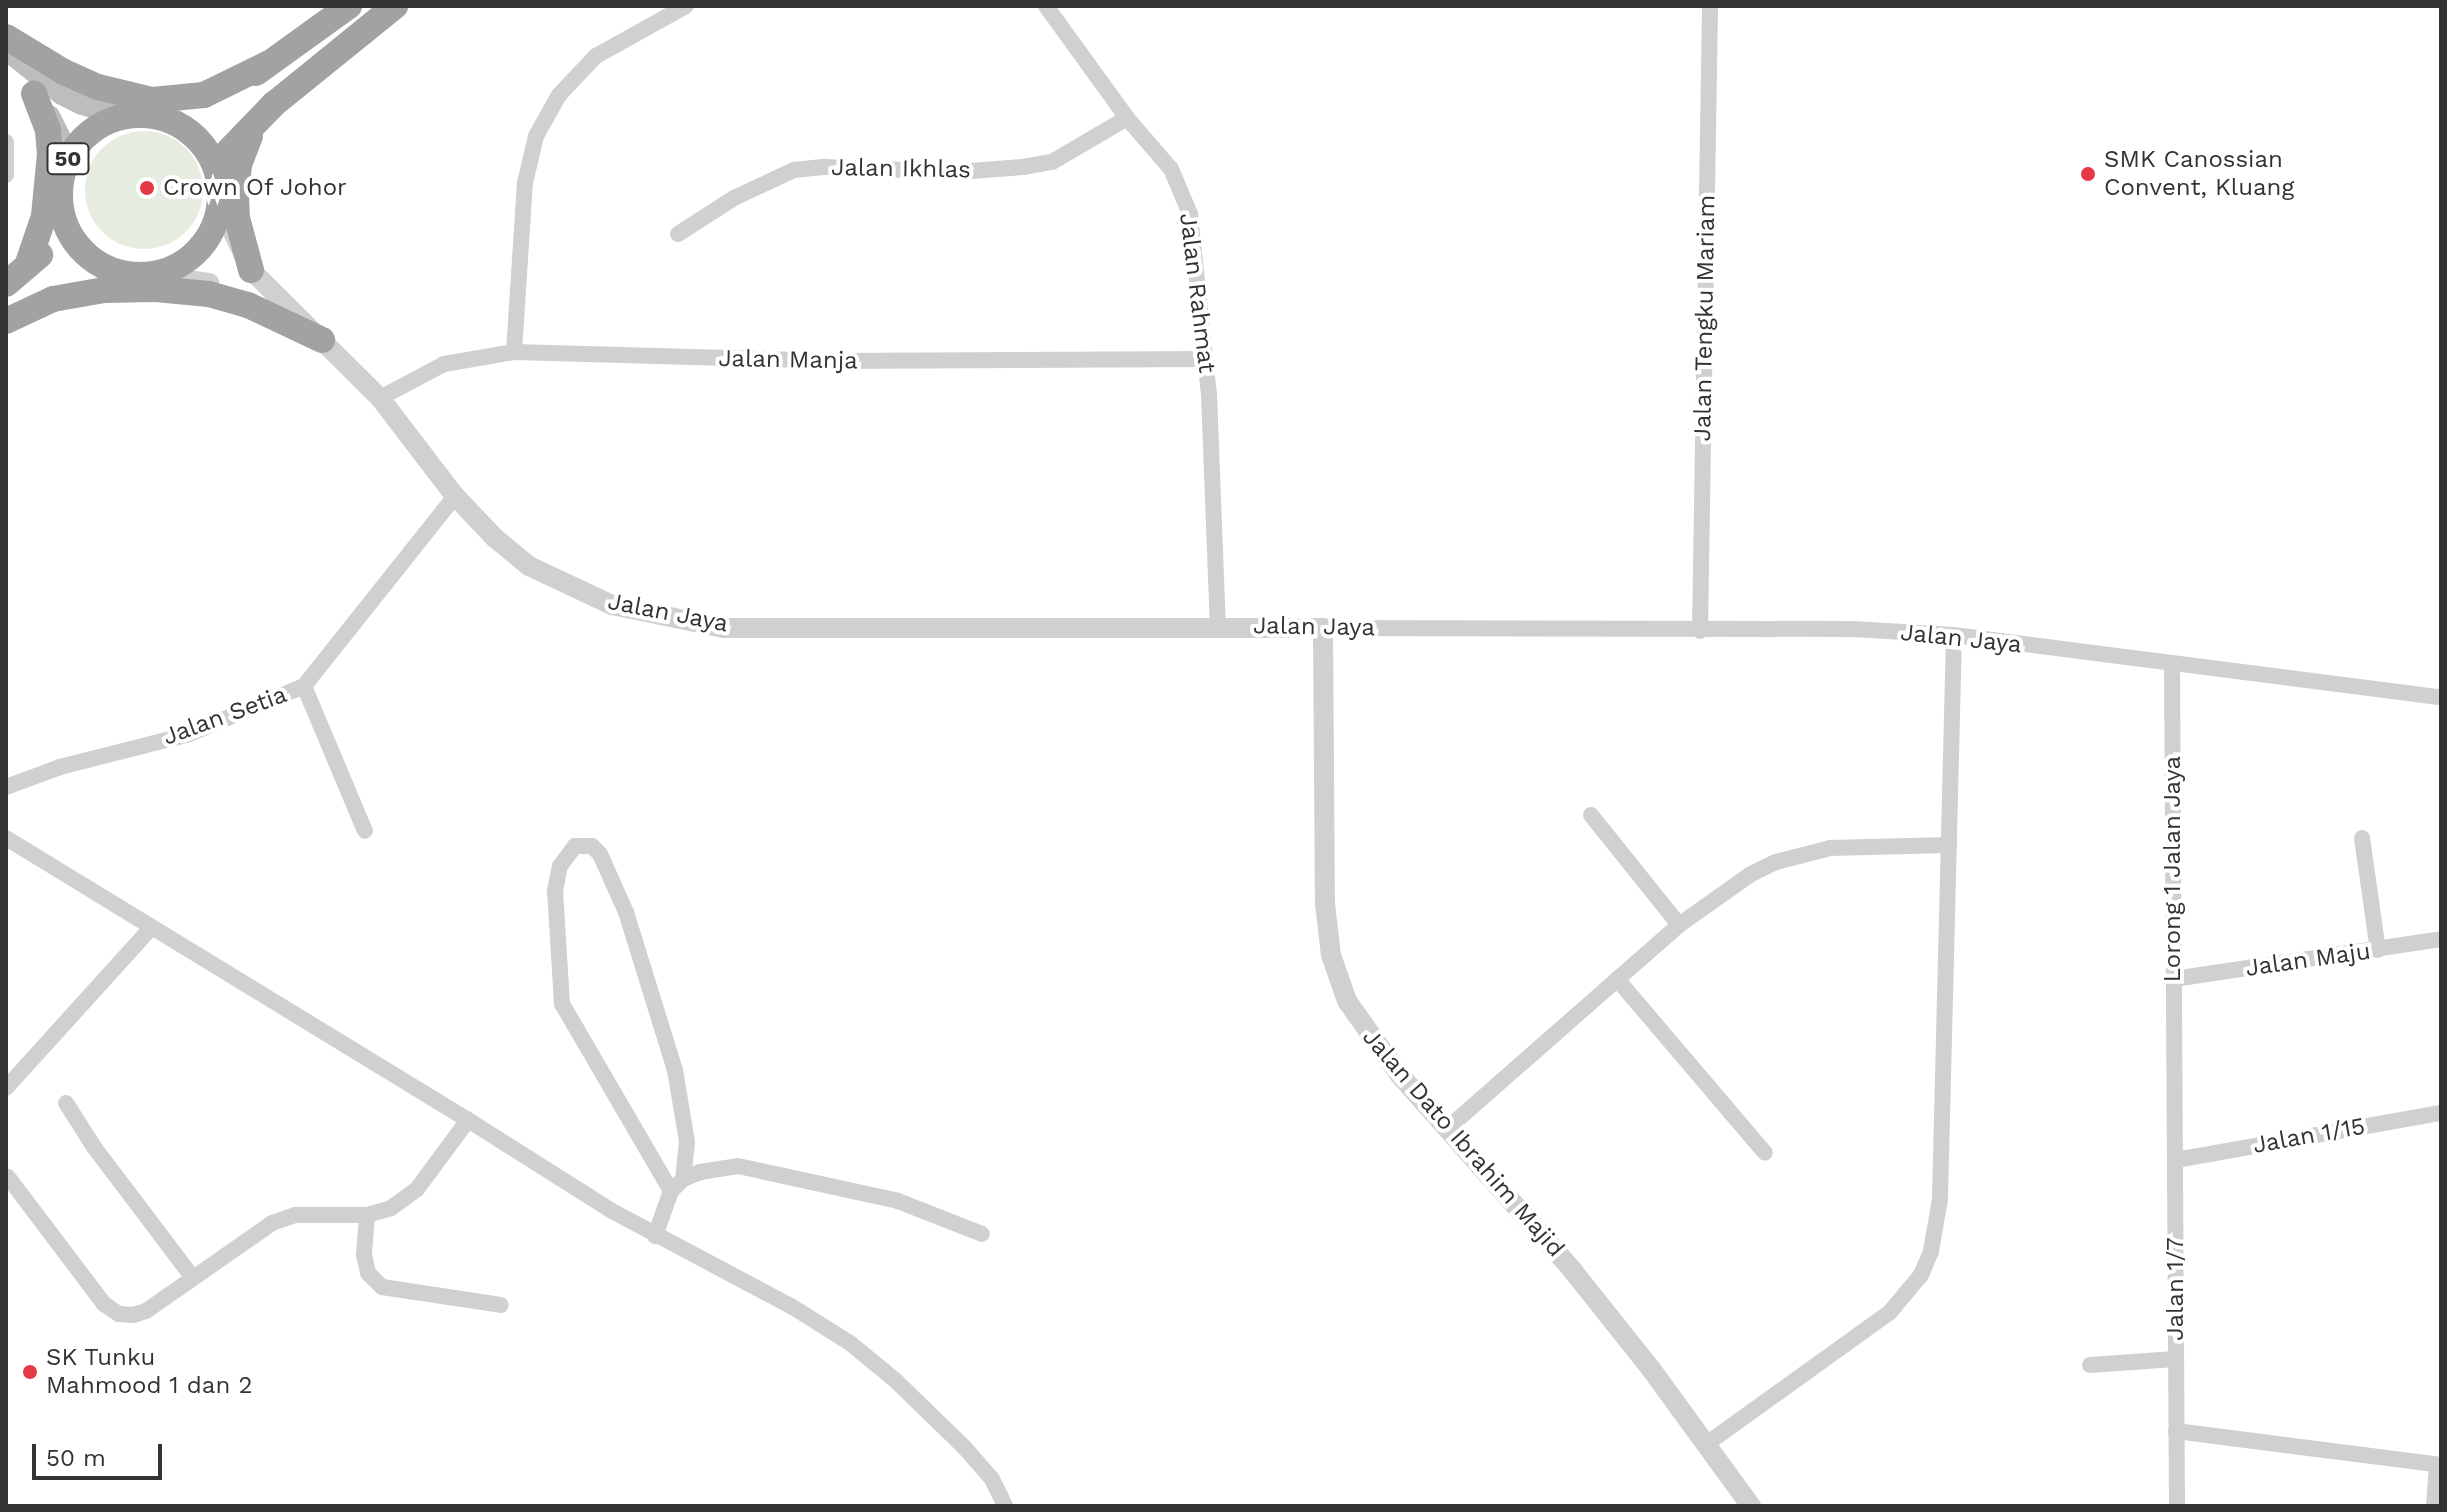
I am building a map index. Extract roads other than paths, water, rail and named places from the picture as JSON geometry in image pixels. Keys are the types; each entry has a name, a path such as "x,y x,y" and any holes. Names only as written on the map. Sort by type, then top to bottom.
{"highway":[{"path":"181,126 349,6"},
{"path":"215,165 274,104 395,6"},
{"path":"8,48 98,87 152,100 204,95 269,63"},
{"path":"27,266 44,216 50,154 48,130 34,94"},
{"path":"251,270 237,218 239,165 246,141 274,104"},
{"path":"124,116 144,114 181,126 201,143 215,165 220,205"},
{"name":"50","path":"122,273 101,265 84,252 70,235 62,214 62,175 69,156 83,137 102,124 124,116"},
{"name":"50","path":"6,319 45,288 122,273 149,274 175,267 197,252 212,230 220,205"},
{"name":"50","path":"6,284 50,245 62,214"},
{"path":"6,319 53,299 104,290 156,289 209,294 248,305 322,340"}],"main road":[{"path":"8,48 69,156"},
{"path":"8,48 72,99 124,116"}],"street":[{"path":"514,352 525,183 536,136 559,95 596,56 686,6"},
{"name":"Jalan Rahmat","path":"1046,6 1127,118 1171,169 1190,214 1206,359 1218,626"},
{"name":"Jalan Tengku Mariam","path":"1700,631 1710,6"},
{"name":"Jalan Ikhlas","path":"678,234 734,198 794,170 825,167 958,172 1023,167 1052,162 1127,118"},
{"path":"6,142 6,175"},
{"name":"Jalan Jaya","path":"220,205 251,270 380,398 455,496 495,538 538,571 612,605 675,620 724,628 791,629 1218,626 1700,631 1853,629 1954,635 2441,697"},
{"name":"Jalan Jaya","path":"149,274 221,285 260,299 301,322"},
{"name":"Jalan Manja","path":"380,398 444,364 514,352 829,361 1206,359"},
{"name":"Jalan Setia","path":"6,787 60,767 189,734 304,686 455,496"},
{"name":"Jalan Dato Ibrahim Majid","path":"1323,628 1325,904 1331,955 1347,1001 1375,1045 1573,1271 1751,1506"},
{"path":"1705,1445 1890,1312 1921,1275 1931,1251 1940,1199 1954,635"},
{"name":"Lorong 1 Jalan Jaya","path":"2172,665 2172,1072"},
{"path":"304,686 365,831"},
{"path":"1591,815 1679,925"},
{"path":"6,838 655,1236 791,1306 850,1343 895,1380 965,1448 992,1479 1005,1506"},
{"path":"2362,838 2378,950"},
{"path":"1448,1128 1679,925 1724,890 1776,862 1830,848 1949,845"},
{"path":"655,1236 677,1185 687,1142 675,1070 626,912 600,854 592,846 575,846 560,866 555,891 562,1004 677,1185"},
{"path":"6,1088 151,928"},
{"name":"Jalan Maju","path":"2174,979 2441,939"},
{"path":"1617,979 1765,1153"},
{"name":"Jalan 1/7","path":"2172,1072 2176,1160 2177,1506"},
{"path":"66,1103 94,1147 193,1278"},
{"name":"Jalan 1/15","path":"2176,1160 2441,1113"},
{"path":"8,1177 104,1304 119,1314 146,1311 272,1223 295,1215 367,1215 391,1208 417,1189 468,1120"},
{"path":"677,1185 718,1168 761,1168 907,1204 982,1234"},
{"path":"367,1215 364,1255 368,1273 382,1287 501,1305"},
{"path":"2090,1365 2175,1359"},
{"path":"2176,1431 2439,1465 2434,1506"}],"place":[{"name":"SMK Canossian Convent, Kluang","path":"2088,174"},
{"name":"Crown Of Johor","path":"147,188"},
{"name":"SK Tunku Mahmood 1 dan 2","path":"30,1372"}]}
